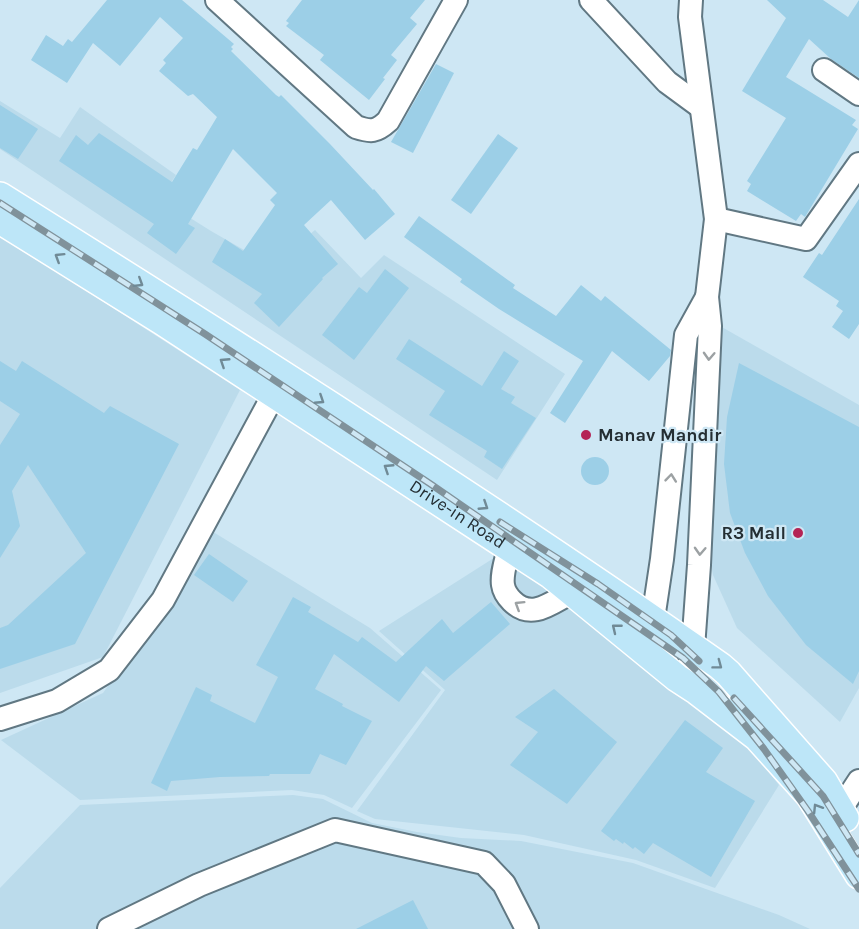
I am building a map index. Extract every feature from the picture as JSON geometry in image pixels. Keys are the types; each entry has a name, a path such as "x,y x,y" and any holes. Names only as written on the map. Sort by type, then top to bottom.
{"main road":[{"name":"Drive-in Road","path":"0,196 172,304 276,383 551,575 643,650 757,737 810,796 859,875"},
{"name":"Drive-in Road","path":"0,220 162,321 276,383 454,486 653,619 728,673 824,782 859,842"}],"street":[{"path":"217,0 356,127 368,131 379,130 388,121 456,0"},
{"path":"591,0 667,82 701,107"},
{"path":"685,683 693,648 699,565 710,338 707,297 716,219 690,17 691,0"},
{"path":"824,69 859,94"},
{"path":"716,219 806,239 859,164"},
{"path":"643,650 653,619 662,559 686,335 707,297"},
{"path":"0,719 57,702 109,670 163,600 276,383"},
{"path":"508,547 503,584 506,595 518,607 530,611 542,608 572,592"},
{"path":"840,810 859,781"},
{"path":"109,929 199,885 335,830 484,863 504,884 527,929"}],"shaded area":[{"path":"0,101 60,138 80,107 176,175 160,199 272,266 315,230 361,278 384,255 565,374 497,480 0,149"},
{"path":"0,235 240,390 103,657 0,693"},
{"name":"R3 Mall","path":"720,326 859,405 859,688 840,722 737,628 713,575 694,482"},
{"path":"210,530 370,628 441,690 352,808 324,795 292,790 80,800 1,740 103,693 168,602"},
{"path":"497,556 548,583 741,737 779,785 715,888 636,860 524,835 375,819 357,811 445,690 379,631"},
{"path":"293,795 323,799 372,823 417,832 461,838 521,841 633,863 779,915 810,929 0,929 0,888 80,805"}],"building":[{"path":"107,0 182,0 234,44 231,51 276,95 279,97 281,95 374,189 395,214 365,240 331,200 304,225 338,264 322,278 279,327 254,303 262,294 212,262 225,239 243,251 275,205 270,200 277,193 233,149 188,224 195,228 176,254 147,233 154,224 59,161 76,135 88,145 99,133 172,182 193,148 197,150 217,117 193,94 188,96 159,71 166,63 163,60 183,38 160,17 120,66 93,43 67,83 31,60 46,35 63,46 68,39 72,42"},
{"path":"302,0 425,0 410,18 417,24 391,55 397,60 369,100 320,60 324,55 286,26 289,23 286,21"},
{"path":"767,0 823,0 848,17 859,0 859,78 831,59 809,39 786,77 856,120 852,125 858,129 805,217 801,214 796,221 747,191 751,184 747,181 786,118 742,91 786,18"},
{"path":"436,64 454,73 413,153 391,142"},
{"path":"0,105 38,129 18,159 0,148"},
{"path":"498,134 518,148 471,214 451,200"},
{"path":"859,199 859,324 849,339 832,327 843,311 836,306 839,301 803,277 819,253 822,255"},
{"path":"419,216 515,285 513,288 556,316 581,285 601,301 605,296 671,350 670,356 649,381 612,351 565,423 550,413 583,361 460,282 462,279 404,237"},
{"path":"385,269 409,288 354,360 322,335 359,287 367,293"},
{"path":"409,339 482,386 504,351 519,361 501,389 515,397 511,403 536,418 502,469 484,457 487,451 429,415 445,391 396,359"},
{"path":"0,361 16,371 22,361 104,413 110,406 179,444 75,644 0,669 0,628 8,625 86,553 28,465 12,491 20,526 0,558 0,445 20,414 0,401"},
{"name":"R3 Mall","path":"739,363 859,427 859,671 853,684 806,645 768,596 745,553 730,513 724,464 727,417"},
{"path":"595,457 605,461 609,471 605,481 595,485 585,481 581,471 585,461"},
{"path":"209,554 248,581 233,602 194,575"},
{"path":"293,597 311,607 308,612 358,642 362,637 396,662 442,619 453,633 491,602 510,624 444,681 426,666 399,702 334,654 315,689 372,721 346,765 320,754 310,774 270,774 269,776 171,781 167,791 151,783 196,687 212,695 210,701 255,723 278,677 256,665"},
{"path":"554,689 617,742 567,804 510,765 538,732 515,717"},
{"path":"685,720 723,748 706,772 755,801 711,877 653,843 644,854 624,842 623,844 616,839 614,841 601,831"},
{"path":"413,900 428,929 356,929"}],"railway":[{"path":"0,203 205,334 432,485 683,658 719,692 764,749 859,889"},
{"path":"500,522 598,584 671,635 699,661"},
{"path":"734,698 823,796 859,854"}],"place":[{"name":"Manav Mandir","path":"586,435"},
{"name":"R3 Mall","path":"798,533"}]}
